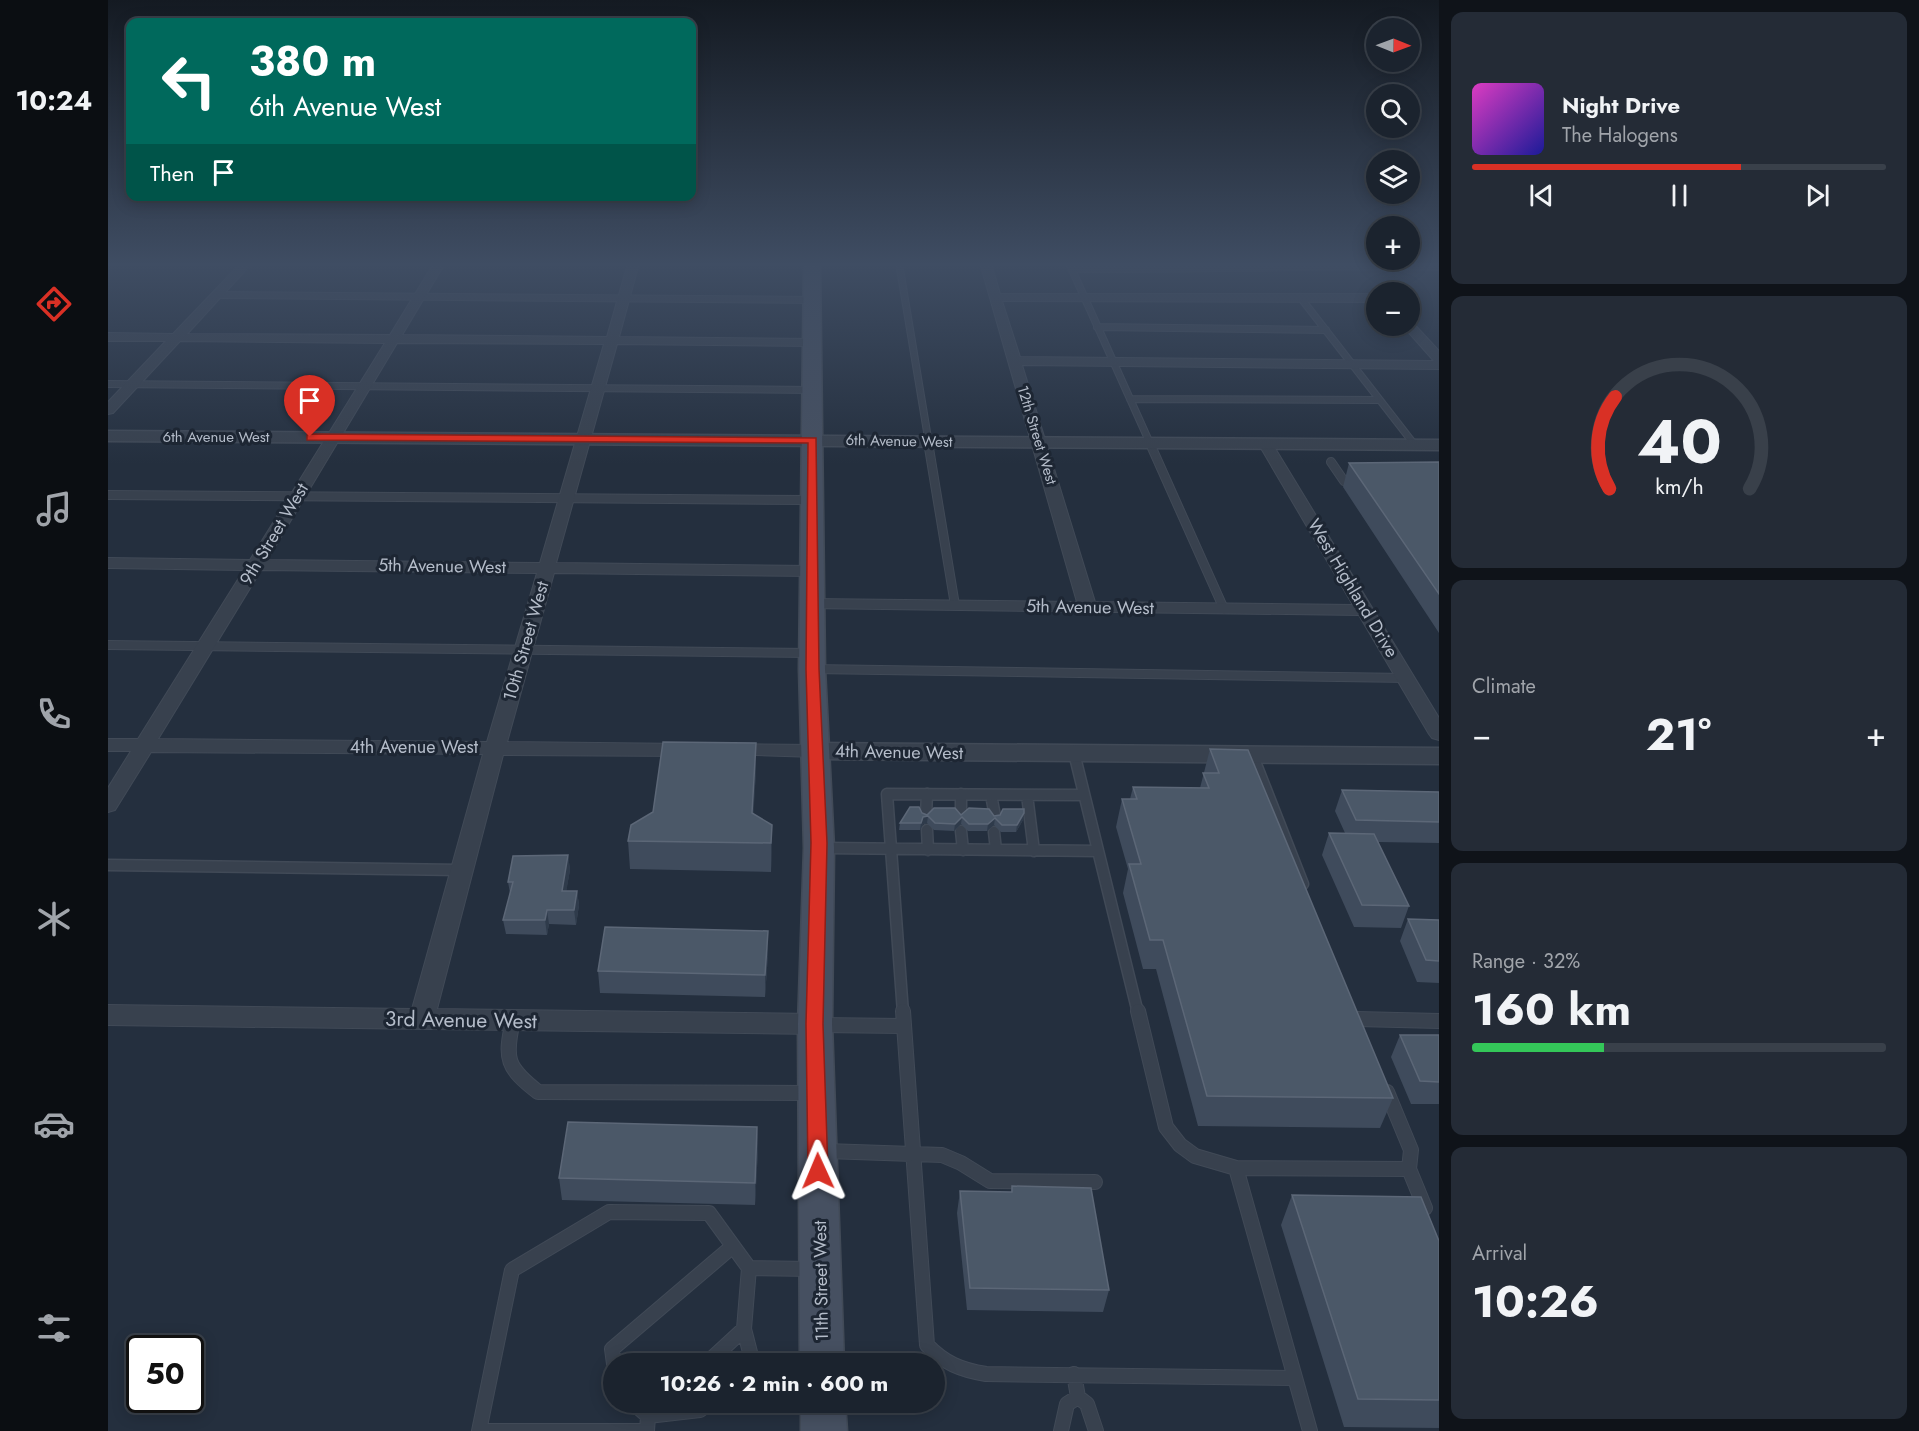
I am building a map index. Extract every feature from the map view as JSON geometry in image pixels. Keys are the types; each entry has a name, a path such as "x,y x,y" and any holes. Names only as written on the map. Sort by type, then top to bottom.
{"main road":[{"name":"11th Street West","path":"813,330 812,661 819,848 815,1024 822,1353"},
{"path":"823,1413 824,1431"}],"street":[{"path":"108,410 185,330"},
{"name":"9th Street West","path":"108,805 399,330"},
{"name":"10th Street West","path":"422,1020 460,870 615,330"},
{"name":"12th Street West","path":"1004,330 1088,608"},
{"path":"1419,336 1439,359"},
{"path":"108,337 813,342"},
{"path":"1014,362 1439,365"},
{"name":"6th Avenue West","path":"108,436 1439,445"},
{"name":"West Highland Drive","path":"1266,443 1439,734"},
{"name":"5th Avenue West","path":"108,562 813,571"},
{"name":"5th Avenue West","path":"813,604 1366,610"},
{"name":"4th Avenue West","path":"108,745 1439,756"},
{"name":"3rd Avenue West","path":"108,1015 815,1024"}],"lane":[{"path":"910,330 955,605"},
{"path":"1098,330 1224,609"},
{"path":"1309,330 1326,330 1414,444"},
{"path":"108,384 814,390"},
{"path":"1130,399 1378,400"},
{"path":"1331,462 1344,481"},
{"path":"108,495 814,500"},
{"path":"108,645 524,649 812,661 1407,678"},
{"path":"1074,753 1166,1127 1178,1146 1198,1160 1236,1168 1409,1169"},
{"path":"1252,754 1309,898"},
{"path":"1084,795 887,794 911,1152 927,1345 941,1361 962,1370 986,1374 1295,1378"},
{"path":"926,815 927,794"},
{"path":"962,794 962,815"},
{"path":"991,795 995,816"},
{"path":"1027,795 1034,851"},
{"path":"927,830 928,850"},
{"path":"961,831 963,850"},
{"path":"994,832 996,850"},
{"path":"819,848 1098,851"},
{"path":"108,865 460,870"},
{"path":"1357,1019 1439,1021"},
{"path":"513,1021 506,1049 511,1070 538,1092 816,1093"},
{"path":"815,1024 902,1026"},
{"path":"1384,1084 1411,1150 1409,1169 1430,1222"},
{"path":"818,1151 911,1152 958,1158 974,1173 990,1181 1095,1182"},
{"path":"1236,1168 1310,1431"},
{"path":"690,1413 646,1426 479,1431 512,1270 609,1212 710,1213 749,1268 744,1329 750,1353"},
{"path":"613,1353 612,1349 733,1246"},
{"path":"749,1268 820,1269"},
{"path":"718,1353 744,1329"},
{"path":"1074,1374 1078,1397 1087,1404 1096,1431"},
{"path":"1061,1431 1067,1404 1078,1397"},
{"path":"638,1413 646,1426"},
{"path":"646,1426 655,1413"}],"building":[{"path":"1439,462 1439,594 1349,463"},
{"path":"663,742 756,743 752,813 772,825 771,843 628,841 631,825 653,812"},
{"path":"1210,749 1248,750 1393,1098 1207,1096 1163,940 1150,940 1129,864 1141,864 1122,799 1137,799 1133,787 1209,788 1203,773 1219,773"},
{"path":"1342,790 1439,792 1439,822 1356,820"},
{"path":"910,807 919,807 922,813 927,815 934,808 955,808 961,815 969,808 989,809 994,816 1000,815 1003,809 1024,809 1024,813 1017,825 1002,825 995,818 988,824 969,824 962,817 955,824 935,823 928,816 923,817 921,823 900,823"},
{"path":"1329,833 1374,834 1409,906 1362,905"},
{"path":"568,855 562,891 577,891 574,910 547,910 545,920 503,920 513,882 508,882 513,856"},
{"path":"1408,919 1439,920 1439,961 1426,960"},
{"path":"605,927 768,931 765,975 598,971"},
{"path":"1400,1035 1439,1035 1439,1082 1420,1081"},
{"path":"568,1122 757,1127 755,1183 559,1178"},
{"path":"1012,1186 1091,1188 1109,1290 970,1288 960,1191 1012,1192"},
{"path":"1292,1195 1421,1197 1439,1241 1439,1400 1358,1399"}],"route":[{"path":"310,437 813,440 812,669 819,843 815,1024 818,1171"}]}
